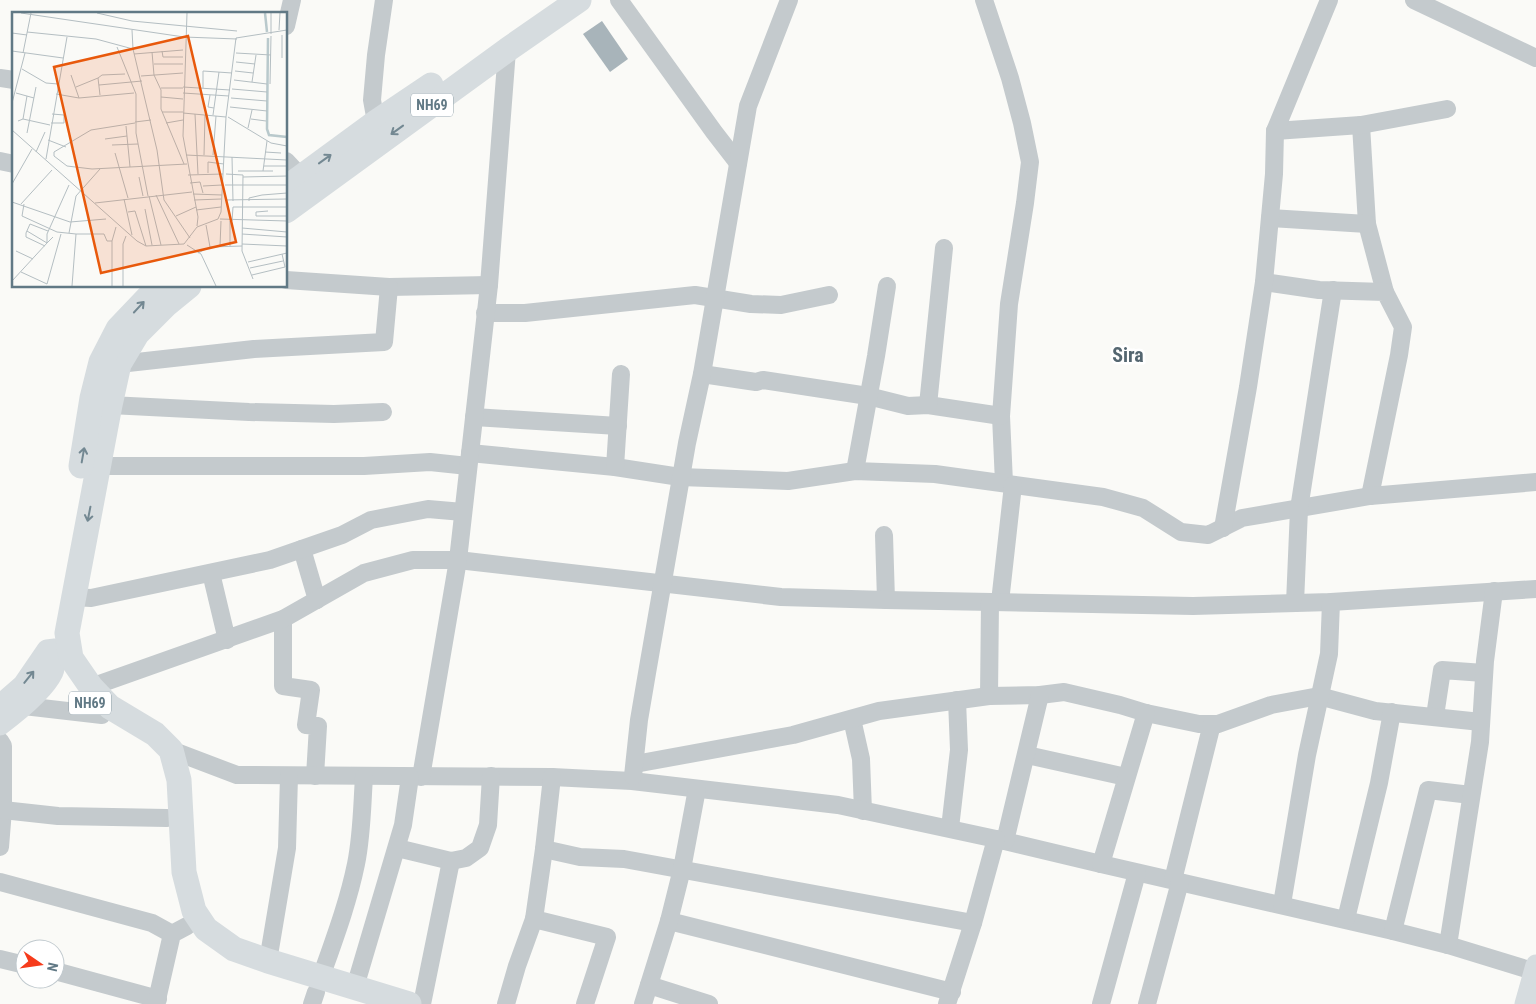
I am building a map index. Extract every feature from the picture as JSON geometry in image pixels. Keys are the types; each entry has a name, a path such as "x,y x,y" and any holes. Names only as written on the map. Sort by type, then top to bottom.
{"highway":[{"name":"NH69","path":"291,175 376,122 553,0"},
{"name":"NH69","path":"288,210 579,0"},
{"name":"NH69","path":"157,288 118,329 100,362 53,616 56,649 83,695 102,715 145,745 157,758 164,783 169,874 181,918 179,930 227,962 316,991 409,1004"},
{"name":"NH69","path":"186,288 166,304 137,334 120,364 110,405 73,597 67,634 71,658 91,687 110,707 155,734 171,750 179,780 184,872 194,911 206,929 234,949 268,961 316,991"}],"main road":[{"path":"0,705 23,684 48,650 56,649 53,672 24,706 0,724"},
{"path":"1525,1004 1535,969"}],"street":[{"path":"288,17 292,0"},
{"path":"376,122 372,100 384,0"},
{"path":"619,0 738,163"},
{"path":"633,773 639,720 664,582 680,477 716,299 748,106 788,0"},
{"path":"984,0 1010,78 1030,162 1009,304 1001,416 1008,484 995,602 989,696"},
{"path":"1223,528 1248,388 1264,282 1274,174 1275,131 1329,0"},
{"path":"1414,0 1536,58"},
{"path":"357,996 416,777 458,560 489,285 507,50"},
{"path":"1275,131 1361,125 1448,109"},
{"path":"1361,125 1367,224 1385,292 1403,327 1394,383 1370,496"},
{"path":"1270,218 1367,224"},
{"path":"928,405 944,248"},
{"path":"288,280 389,287 489,285"},
{"path":"1264,282 1333,290 1385,292"},
{"path":"855,471 887,286"},
{"path":"120,364 254,349 384,342 389,287"},
{"path":"1295,603 1299,509 1333,290"},
{"path":"485,313 526,314 695,295 751,304 781,305 828,295"},
{"path":"615,467 621,374"},
{"path":"702,374 756,382 763,380 868,396 908,406 928,405 1001,416"},
{"path":"110,405 250,412 334,414 383,412"},
{"path":"474,417 618,426"},
{"path":"98,466 364,466 469,459 615,467 680,477 788,481 855,471 935,474 1104,497 1143,508 1181,532 1208,535 1242,518 1370,496 1536,482"},
{"path":"73,597 91,598 270,560 342,535 371,520 428,509 463,512"},
{"path":"884,536 886,600"},
{"path":"302,549 318,600"},
{"path":"91,687 282,619 364,574 413,560 458,560 664,582 781,597 886,600 1193,606 1331,602 1536,588"},
{"path":"211,573 226,640"},
{"path":"1448,945 1480,742 1484,673 1494,591"},
{"path":"1282,904 1307,755 1329,654 1331,602"},
{"path":"282,619 283,686 311,690 306,725 318,726 315,776"},
{"path":"1435,716 1442,670 1484,673"},
{"path":"171,750 238,775 552,777 633,773 793,735 879,711 989,696 1040,695 1064,692 1198,724 1218,724 1271,704 1319,696 1375,711 1481,722"},
{"path":"669,921 950,998 1027,756 1040,695"},
{"path":"950,828 959,750 957,700"},
{"path":"24,706 102,715"},
{"path":"1346,919 1379,783 1392,712"},
{"path":"1101,864 1146,713"},
{"path":"852,719 862,759 863,811"},
{"path":"1147,1004 1212,724"},
{"path":"0,741 3,746 3,810 0,847"},
{"path":"1027,756 1126,777"},
{"path":"633,773 697,789 838,806 950,828 1346,919 1535,969"},
{"path":"268,961 287,848 289,776"},
{"path":"316,991 338,929 356,864 360,837 364,776"},
{"path":"397,848 450,861 466,858 480,848 488,825 491,776"},
{"path":"506,1004 534,919 552,777"},
{"path":"643,1004 669,921 682,870 697,789"},
{"path":"1394,931 1428,790 1472,795"},
{"path":"3,810 58,816 167,818"},
{"path":"544,849 580,857 624,859 973,923"},
{"path":"422,1004 450,861"},
{"path":"1101,1004 1137,872"},
{"path":"0,882 179,930 157,1002 65,974"},
{"path":"534,919 607,937 585,1004"},
{"path":"0,959 15,963"},
{"path":"649,984 709,1004"}],"building":[{"path":"602,21 628,59 610,72 583,34"}],"district":[{"name":"Sira","path":"1128,355"}]}
